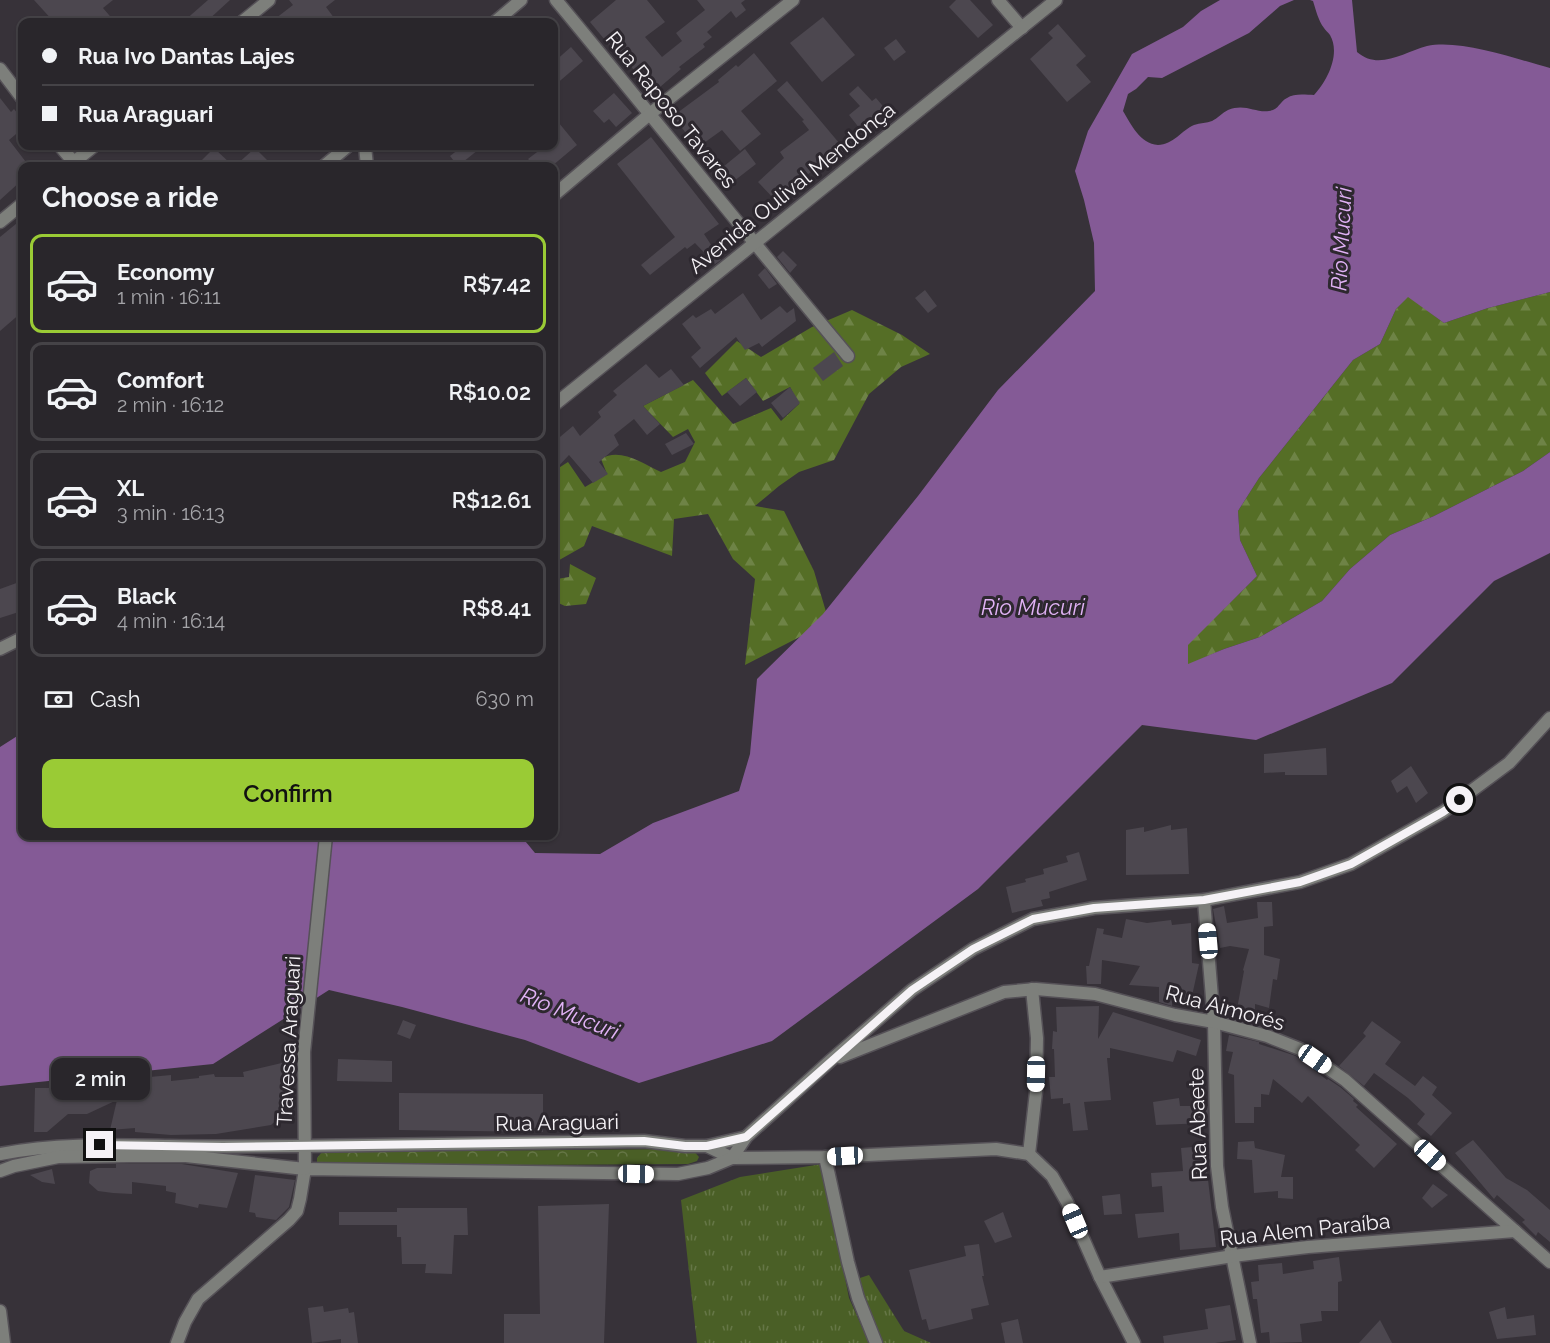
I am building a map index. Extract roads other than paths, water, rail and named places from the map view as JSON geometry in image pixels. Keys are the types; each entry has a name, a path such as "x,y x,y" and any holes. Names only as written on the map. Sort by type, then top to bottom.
{"street":[{"path":"247,18 269,0"},
{"path":"500,18 521,0"},
{"name":"Rua Raposo Tavares","path":"556,0 848,356"},
{"path":"558,192 651,113 793,0"},
{"path":"998,0 1022,28"},
{"name":"Avenida Oulival Mendonça","path":"558,402 1056,0"},
{"path":"0,69 18,93"},
{"path":"76,162 90,150"},
{"path":"329,162 343,150"},
{"path":"0,222 18,207"},
{"path":"0,650 18,640"},
{"path":"732,1158 746,1137 830,1061 912,990 973,949 1033,919 1094,908 1204,900 1300,882 1351,864 1443,812 1509,763 1550,718"},
{"name":"Travessa Araguari","path":"177,1343 185,1322 198,1299 290,1220 297,1211 304,1169 304,1052 326,840"},
{"name":"Rua Abaete","path":"1204,900 1214,1022 1217,1166 1222,1207 1250,1343"},
{"path":"1029,1154 1036,1092 1037,1049 1032,989"},
{"name":"Rua Aimorés","path":"830,1061 1004,992 1032,989 1095,994 1267,1036 1300,1049 1344,1080 1549,1261 1550,1275"},
{"name":"Rua Araguari","path":"60,1152 100,1145 223,1147 644,1141 707,1146 746,1137"},
{"path":"707,1146 732,1158"},
{"path":"0,1154 60,1152 186,1156 304,1169 678,1174 708,1168 732,1158 825,1157 996,1149 1029,1154 1052,1176 1067,1202 1100,1277 1134,1343"},
{"path":"0,1171 60,1152"},
{"path":"825,1157 848,1262 858,1298 876,1343"},
{"name":"Rua Alem Paraíba","path":"1100,1277 1308,1247 1515,1231"},
{"path":"0,1311 4,1343"}],"water":[{"name":"Rio Mucuri","path":"1220,0 1294,0 1280,6 1249,33 1162,78 1148,77 1128,94 1123,111 1141,137 1152,144 1168,143 1190,127 1212,121 1234,108 1269,111 1275,109 1290,96 1314,95 1328,75 1334,50 1330,35 1320,22 1313,1 1310,0 1352,0 1357,52 1374,60 1392,58 1427,46 1456,45 1550,68 1550,292 1488,308 1444,323 1408,297 1396,309 1380,344 1353,360 1259,478 1238,511 1240,540 1257,576 1188,645 1188,664 1260,637 1322,601 1350,569 1390,535 1434,516 1523,471 1550,452 1550,553 1494,581 1392,683 1256,740 1142,725 978,889 772,1041 639,1083 525,1040 329,990 213,1064 0,1086 0,747 18,736 18,840 524,840 535,853 600,854 653,823 739,791 750,754 757,679 823,614 918,496 998,390 1095,291 1094,243 1075,171 1088,131 1132,54 1183,27 1201,11"}]}
